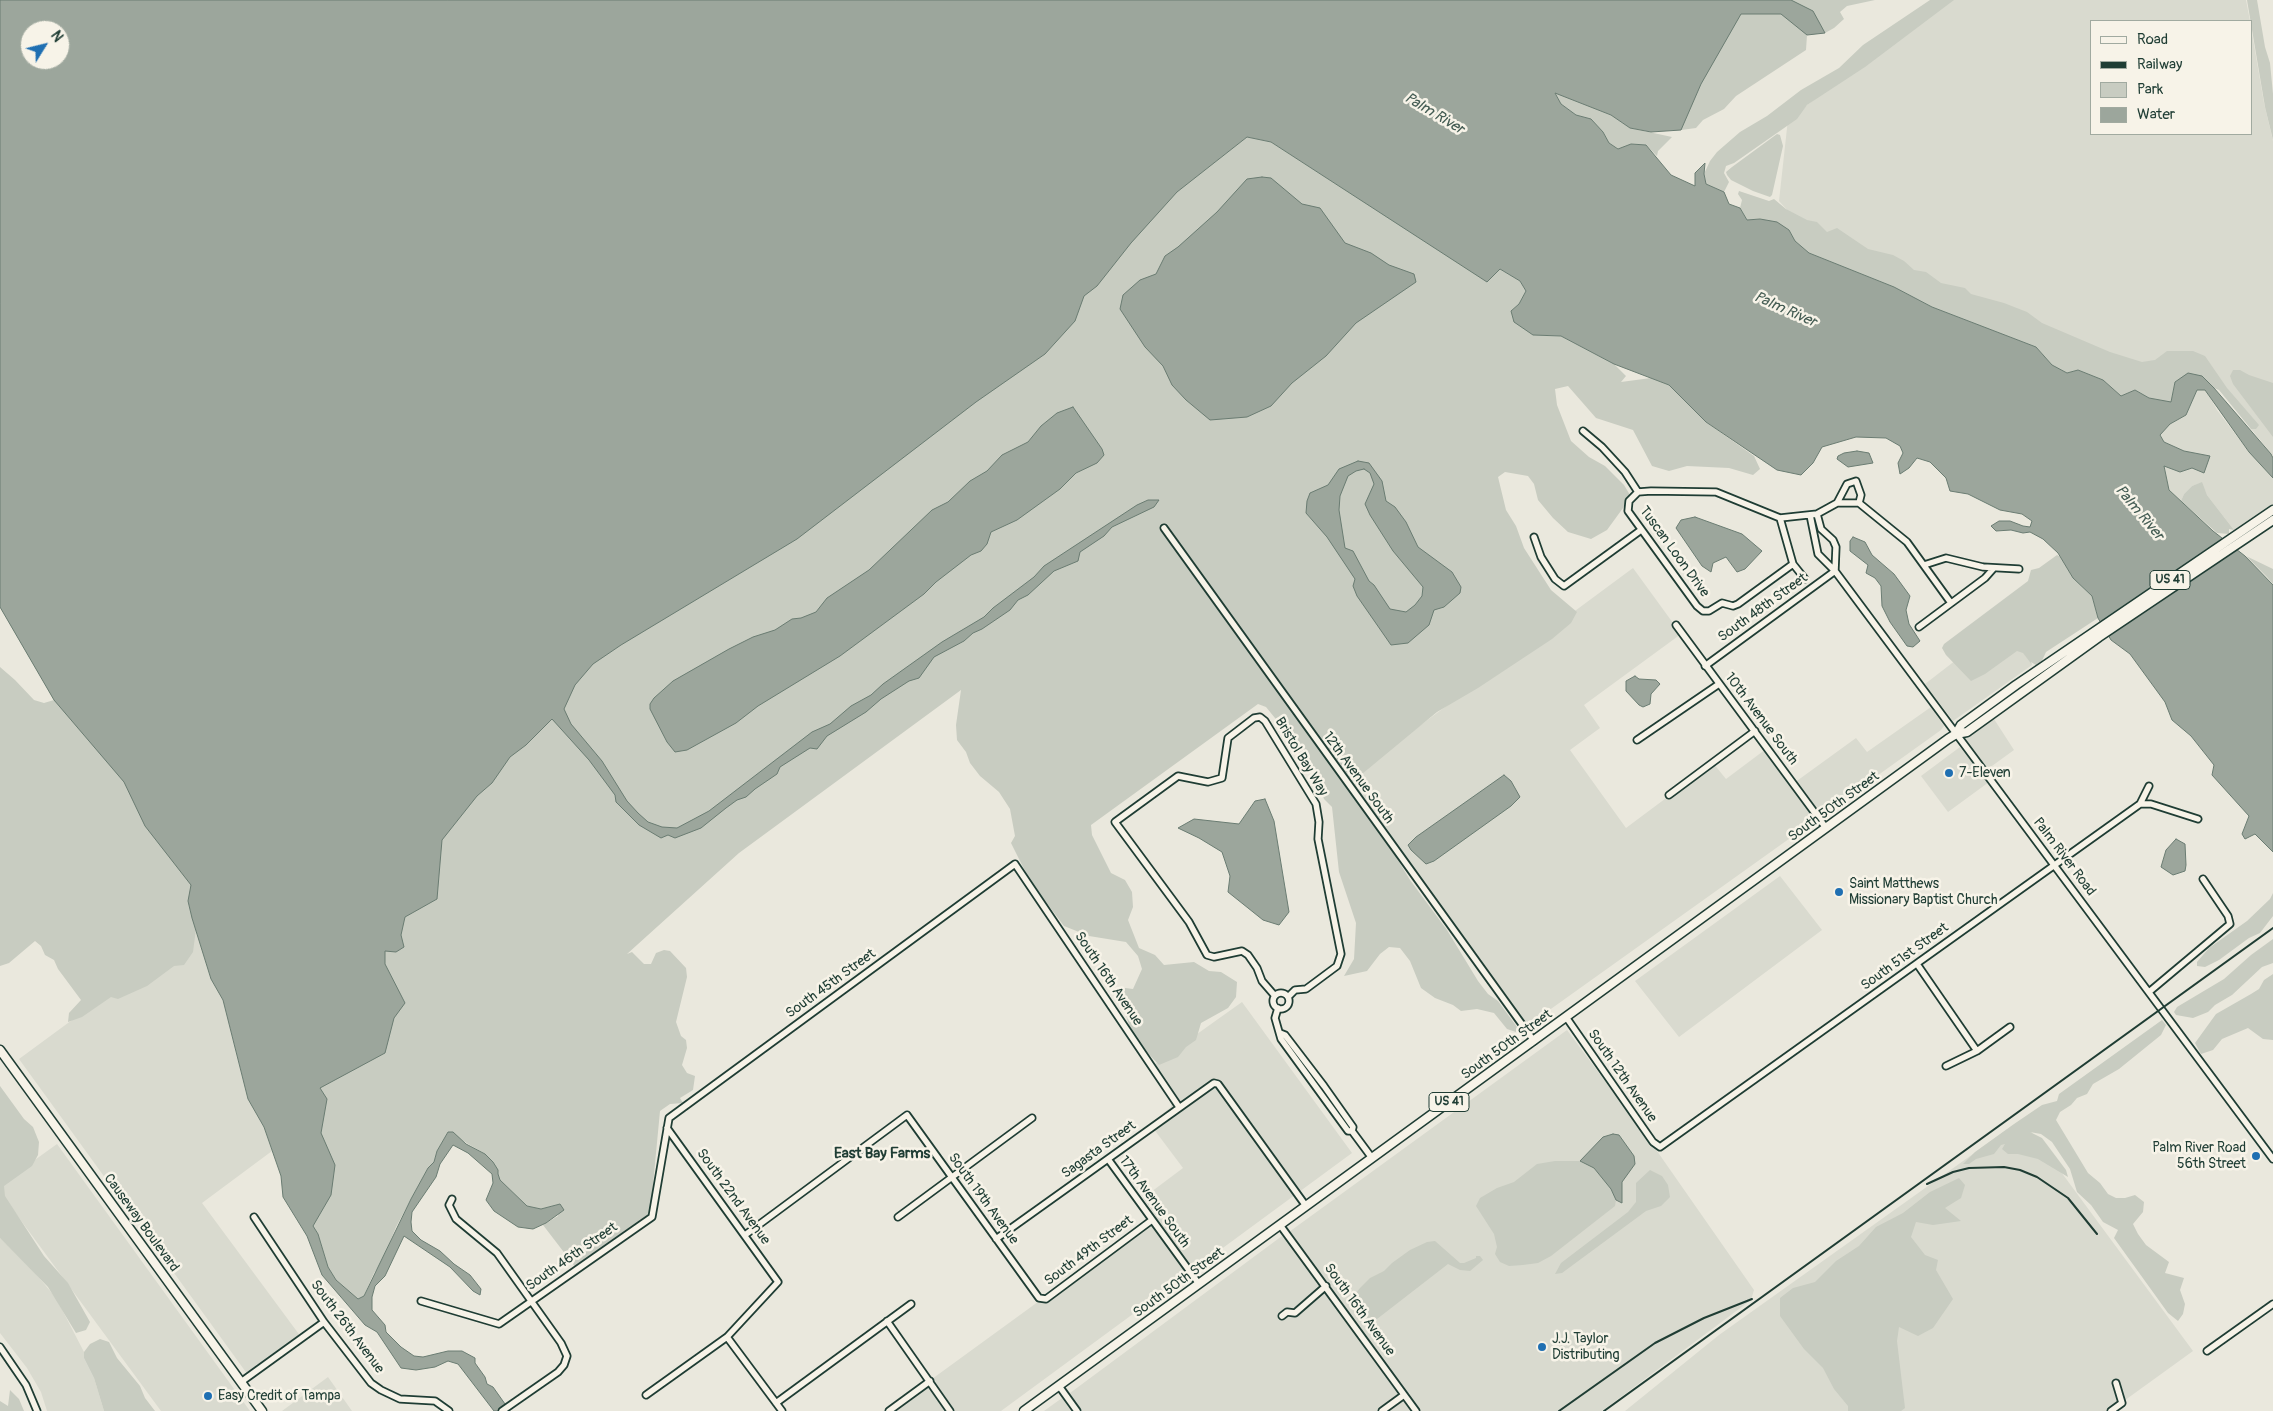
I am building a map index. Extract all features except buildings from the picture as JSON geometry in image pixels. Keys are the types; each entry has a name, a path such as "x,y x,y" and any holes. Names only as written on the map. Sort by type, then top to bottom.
{"main road":[{"name":"South 50th Street","path":"1024,1411 1956,734 1966,732 2097,634 2248,531 2273,510"},
{"name":"South 50th Street","path":"2248,531 2273,520"},
{"name":"Causeway Boulevard","path":"0,1050 262,1411"}],"street":[{"path":"1583,431 1625,472 1638,492"},
{"name":"Tuscan Loon Drive","path":"1794,564 1738,604 1734,606 1722,603 1709,611 1703,611 1697,606 1641,530 1627,507 1629,501 1638,492 1716,492 1780,518 1810,516 1818,514 1837,502 1847,484 1856,481 1861,495 1859,504"},
{"path":"1837,502 1859,504 1900,535 1951,603"},
{"path":"1818,514 1819,525 1824,533 1833,540 1836,547 1836,571"},
{"name":"Palm River Road","path":"1810,516 1818,554 1836,571 2273,1159"},
{"path":"1780,518 1794,564 1805,579"},
{"name":"12th Avenue South","path":"1164,528 1534,1041"},
{"path":"1534,537 1541,557 1555,579 1564,586 1641,530"},
{"path":"1814,536 1824,533"},
{"path":"1924,565 1946,558 1993,569 2019,569"},
{"path":"1919,627 1985,578 1993,569"},
{"name":"South 48th Street","path":"1705,666 1836,571"},
{"name":"10th Avenue South","path":"1676,625 1826,828"},
{"path":"1637,740 1719,684"},
{"name":"Bristol Bay Way","path":"1275,996 1262,981 1257,968 1248,955 1242,952 1214,957 1207,955 1189,922 1115,822 1178,776 1208,782 1222,778 1228,738 1254,718 1260,717 1265,721 1316,804 1319,822 1318,839 1341,954 1337,966 1306,988 1295,990 1288,997"},
{"path":"1669,796 1755,731"},
{"path":"2149,786 2140,804 2151,804 2198,819"},
{"name":"South 51st Street","path":"1660,1147 2140,804"},
{"name":"South 16th Avenue","path":"1015,864 1179,1108"},
{"name":"South 45th Street","path":"667,1128 669,1118 1015,864"},
{"path":"2149,992 2230,924 2228,916 2203,879"},
{"path":"1917,964 1977,1051"},
{"path":"1282,993 1288,997 1289,1002 1283,1009 1278,1008 1274,1004 1275,996 1282,993"},
{"path":"1278,1008 1275,1018 1280,1033 1285,1035 1324,1086 1353,1127 1352,1131 1372,1158"},
{"name":"South 12th Avenue","path":"1566,1017 1653,1142 1660,1147"},
{"path":"1946,1066 1977,1051 2010,1027"},
{"name":"Sagasta Street","path":"996,1239 1216,1083 1306,1206"},
{"name":"South 19th Avenue","path":"745,1235 907,1115 1039,1298"},
{"path":"898,1217 1032,1118"},
{"name":"South 22nd Avenue","path":"667,1128 778,1282 727,1337"},
{"name":"South 46th Street","path":"421,1301 498,1324 652,1217 667,1128"},
{"name":"17th Avenue South","path":"1108,1159 1199,1284"},
{"path":"452,1199 450,1205 456,1219 497,1253 561,1343 567,1356 564,1365 558,1372 502,1411"},
{"name":"South 26th Avenue","path":"254,1217 324,1322 364,1374 381,1390 400,1399 435,1401 449,1411"},
{"name":"South 49th Street","path":"1039,1298 1048,1298 1152,1220"},
{"name":"South 16th Avenue","path":"1280,1225 1416,1411"},
{"path":"1282,1316 1287,1312 1295,1313 1326,1286"},
{"path":"776,1403 911,1304"},
{"path":"2207,1351 2273,1304"},
{"path":"887,1321 950,1411"},
{"path":"241,1382 324,1322"},
{"path":"646,1395 727,1337 782,1411"},
{"path":"0,1347 26,1385 37,1411"},
{"path":"888,1411 930,1381"},
{"path":"2111,1411 2122,1403 2116,1383"},
{"path":"1059,1386 1077,1411"},
{"path":"1382,1411 1404,1395"}],"shaded area":[{"path":"1950,0 2246,0 2250,20 2090,20 2090,135 2253,135 2253,39 2264,103 2273,141 2273,456 2205,372 2153,379 1801,225 1779,201 1788,119"},
{"path":"2197,390 2206,390 2217,410 2249,452 2273,478 2273,513 2245,533 2234,530 2207,495 2201,483 2192,486 2184,494 2181,501 2169,490 2164,465 2180,472 2192,468 2210,456 2184,451 2164,442 2160,434 2170,424 2186,415"},
{"path":"1633,568 1681,634 1584,705 1600,728 1570,750 1626,828 1713,763 1726,779 1766,749 1809,810 1814,821 1527,1026 1345,781"},
{"path":"2018,645 2032,665 1953,721 1925,684 1956,660"},
{"path":"1931,707 1944,726 1941,730 1821,816 1794,783 1856,738 1867,752"},
{"path":"1994,719 2014,750 1985,771 1962,741"},
{"path":"1960,747 1989,782 1948,812 1921,776"},
{"path":"1780,876 1822,930 1679,1037 1635,981"},
{"path":"196,929 211,979 223,1000 248,1099 264,1127 272,1151 202,1203 301,1337 248,1375 19,1059"},
{"path":"1242,1002 1352,1153 1001,1411 888,1411 1156,1216 1143,1198 1183,1168 1150,1124 1171,1107 1172,1102 1148,1069"},
{"path":"1567,1030 1657,1151 1754,1290 1751,1300 1602,1411 1418,1411 1289,1232"},
{"path":"2022,1119 2193,1351 2110,1411 1625,1411 1719,1335"},
{"path":"57,1144 250,1411 161,1411 0,1192 0,1185"},
{"path":"1282,1236 1322,1282 1402,1394 1380,1411 1082,1411 1070,1393"},
{"path":"0,1238 31,1268 56,1298 84,1352 84,1358 94,1378 104,1411 47,1411 41,1392 27,1368 0,1333"},
{"path":"328,1377 352,1411 282,1411"},
{"path":"1405,1396 1415,1411 1384,1411"},
{"path":"1062,1398 1071,1411 1044,1411"}],"green space":[{"path":"1666,0 1875,0 1847,6 1840,12 1844,19 1834,28 1825,33 1807,35 1806,50 1736,96 1724,109 1703,120 1696,128 1681,130 1656,125"},
{"path":"1930,0 1954,0 1865,67 1807,105 1797,119 1734,163 1726,166 1724,173 1729,182 1724,192 1706,184 1704,174 1710,161 1717,152 1740,132 1767,116 1801,90 1839,68 1863,45"},
{"path":"2247,0 2257,0 2265,47 2270,63 2273,94 2273,140 2265,107 2253,36 2253,20 2250,20"},
{"path":"1555,92 1611,115 1630,128 1672,137 1658,151 1657,156 1646,145 1631,144 1619,149 1609,143 1603,132 1591,119 1576,115 1561,104"},
{"path":"1777,134 1780,135 1783,146 1770,197 1731,180 1726,172"},
{"path":"1247,137 1271,142 1487,281 1500,269 1520,281 1526,291 1519,304 1511,311 1533,335 1561,336 1614,364 1626,376 1621,382 1651,378 1669,385 1706,422 1754,456 1760,469 1753,475 1729,468 1687,466 1669,471 1652,466 1633,430 1596,418 1568,386 1555,389 1557,405 1571,441 1589,457 1605,466 1624,485 1630,495 1623,508 1607,530 1591,539 1568,532 1553,518 1538,500 1534,484 1528,476 1505,472 1498,477 1506,510 1516,526 1524,548 1551,590 1577,612 1571,623 1552,639 1478,688 1437,712 1362,774 1357,772 1345,781 1244,643 1447,930 1478,981 1488,994 1498,1001 1517,1027 1516,1032 1507,1029 1494,1013 1477,1009 1461,1011 1453,1005 1435,998 1421,988 1410,961 1400,948 1389,947 1380,954 1367,971 1344,976 1354,959 1356,923 1339,872 1332,807 1324,799 1318,781 1288,734 1266,707 1258,704 1091,825 1092,835 1111,873 1125,880 1132,892 1133,907 1128,920 1139,948 1155,955 1164,965 1194,962 1209,971 1221,972 1237,982 1236,997 1228,1008 1201,1023 1196,1040 1186,1047 1178,1057 1159,1065 1144,1049 1130,1028 1119,993 1125,988 1133,989 1142,969 1138,956 1126,942 1089,936 1064,926 1030,881 1011,843 1015,836 1010,809 999,792 980,776 970,763 966,752 957,740 956,725 961,690 739,853 627,954 632,952 644,964 651,964 656,953 664,950 670,951 686,968 687,977 676,1022 681,1036 686,1040 687,1048 682,1065 687,1073 695,1076 693,1090 680,1098 683,1103 670,1104 660,1111 650,1216 576,1268 543,1225 558,1216 560,1204 541,1209 527,1206 500,1180 493,1162 485,1154 448,1132 437,1151 434,1162 428,1168 396,1227 381,1263 374,1273 364,1296 358,1299 336,1280 328,1267 318,1234 313,1227 208,886 365,816"},
{"path":"1739,191 1769,201 1774,199 1786,209 1807,220 1817,222 1827,232 1837,228 1868,249 1893,255 1904,261 1914,270 1926,272 1941,283 1965,288 1971,294 2004,303 2027,312 2042,323 2110,352 2142,362 2155,360 2167,351 2193,351 2205,356 2227,388 2259,425 2256,429 2251,429 2219,390 2214,388 2202,376 2175,382 2171,403 2149,398 2135,390 2121,396 2103,380 2078,370 2067,373 2052,365 2036,347 1932,307 1894,287 1809,253 1795,241 1789,230 1760,219 1747,220 1740,208 1742,200 1738,194"},
{"path":"2233,370 2240,370 2273,383 2273,437 2233,384 2230,376"},
{"path":"2202,482 2207,495 2234,530 2229,529 2229,534 2217,533 2181,501 2184,494 2192,486"},
{"path":"0,518 243,749 188,901 196,929 193,952 184,965 174,966 147,986 118,999 111,997 82,1017 68,1022 69,1013 81,1000 58,969 54,960 45,955 41,946 35,941 9,963 0,966 0,667 34,700 44,703 54,700 0,607"},
{"path":"2057,555 2061,557 2073,578 2092,596 2098,618 2046,652 2039,667 2031,662 2032,665 2023,653 2017,651 1985,674 1971,681 1946,655 1942,648 1944,644 2028,581 2031,570 2039,568"},
{"path":"2246,556 2273,569 2273,584 2267,577"},
{"path":"2273,893 2273,916 2260,933 2249,938 2219,960 2205,967 2197,966 2197,962 2209,948 2247,921 2270,899"},
{"path":"2273,939 2273,963 2262,967 2232,995 2215,1005 2208,1012 2193,1018 2176,1015 2174,1012 2177,1007 2224,979 2251,955"},
{"path":"2273,974 2273,1040 2263,1039 2248,1028 2222,1039 2213,1050 2201,1054 2195,1043 2216,1014 2259,989 2264,980"},
{"path":"2162,1020 2166,1025 2161,1035 2119,1069 2093,1084 2087,1094 2077,1098 2071,1105 2060,1112 2056,1120 2088,1173 2100,1183 2108,1194 2116,1198 2135,1195 2144,1202 2143,1212 2133,1224 2138,1234 2146,1245 2169,1262 2165,1273 2184,1278 2180,1290 2185,1304 2183,1314 2178,1321 2168,1313 2114,1238 2118,1230 2103,1222 2091,1205 2077,1192 2070,1169 2052,1142 2041,1134 2030,1132 2042,1138 2066,1170 2068,1177 2038,1159 2018,1154 2008,1154 2002,1149 2005,1144 2001,1145 1994,1154 1976,1159 1969,1164 1963,1164 1975,1152 2042,1105 2057,1101 2059,1094"},
{"path":"0,1086 24,1119 33,1127 39,1142 38,1155 32,1166 4,1186 5,1196 44,1256 68,1283 90,1322 86,1330 76,1333 48,1287 0,1238"},
{"path":"1555,1161 1580,1161 1594,1168 1611,1189 1616,1200 1615,1206 1551,1256 1538,1263 1509,1266 1500,1262 1495,1254 1497,1247 1494,1234 1476,1206 1480,1198 1497,1188 1514,1182 1537,1164"},
{"path":"1650,1170 1662,1176 1668,1185 1670,1197 1661,1206 1646,1211 1562,1273 1555,1274 1561,1263 1628,1212 1636,1202 1636,1183"},
{"path":"1959,1178 1965,1185 1961,1198 1945,1208 1961,1221 1933,1225 1916,1222 1911,1237 1925,1255 1938,1260 1936,1270 1953,1299 1933,1328 1918,1336 1899,1327 1897,1341 1905,1408 1901,1411 1848,1411 1848,1406 1834,1389 1823,1368 1804,1349 1780,1316 1780,1298 1793,1288 1815,1282 1836,1261 1859,1246 1876,1227 1903,1213 1930,1192"},
{"path":"1435,1241 1460,1263 1476,1258 1476,1256 1480,1256 1483,1260 1470,1271 1460,1270 1448,1264 1377,1319 1369,1320 1353,1297 1360,1288 1370,1278 1384,1271 1410,1250 1427,1242"},
{"path":"100,1339 109,1342 117,1358 140,1386 145,1398 155,1411 104,1411 94,1378 84,1358 84,1352 90,1344"},
{"path":"10,1390 19,1399 24,1411 0,1411 0,1401 8,1406"}],"water":[{"name":"Palm River","path":"0,0 1791,0 1813,11 1825,33 1807,35 1781,14 1741,14 1701,84 1681,130 1651,132 1630,128 1611,115 1555,93 1561,104 1576,115 1591,119 1603,132 1609,143 1618,149 1631,144 1646,145 1671,175 1695,186 1695,173 1705,163 1704,174 1706,184 1724,192 1729,204 1740,208 1747,220 1760,219 1777,222 1789,230 1795,241 1809,253 1894,287 1932,307 2036,347 2052,365 2067,373 2078,370 2103,380 2121,396 2135,390 2149,398 2171,402 2175,382 2188,373 2202,376 2273,458 2273,478 2249,452 2205,390 2197,390 2186,415 2170,424 2160,435 2164,442 2184,451 2210,456 2204,473 2192,468 2180,472 2164,466 2169,490 2213,531 2245,556 2273,585 2273,852 2255,834 2245,839 2242,834 2249,816 2212,775 2214,765 2191,736 2172,720 2165,702 2130,654 2111,640 2098,618 2092,596 2073,578 2058,553 2043,539 2030,532 1996,531 1991,526 1999,521 2010,521 2030,527 2032,521 2022,514 2000,510 1968,494 1950,491 1946,478 1930,462 1917,458 1909,468 1900,474 1898,463 1903,453 1900,446 1886,438 1856,437 1822,447 1813,463 1801,475 1777,470 1706,422 1669,385 1614,364 1561,336 1533,335 1514,322 1511,311 1519,304 1526,291 1520,281 1500,269 1487,282 1271,142 1247,137 1177,192 1131,243 1097,286 1084,296 1075,321 1045,354 976,402 797,539 621,645 593,664 575,685 564,709 571,724 602,761 627,801 638,813 648,822 662,827 677,828 709,811 812,732 830,724 851,706 871,695 883,684 942,642 984,617 1034,577 1044,566 1137,505 1148,500 1159,500 1154,507 1112,527 1104,536 1080,552 1078,561 1054,571 1028,595 1018,600 1010,610 973,633 964,641 934,657 919,678 909,681 881,699 866,712 827,736 817,749 810,748 780,767 777,774 746,797 737,800 701,828 675,838 668,835 661,838 639,825 616,802 615,795 589,760 552,719 526,745 510,757 492,783 477,796 442,840 437,899 405,917 401,935 404,947 396,952 385,951 385,964 405,1003 394,1018 385,1053 320,1088 327,1099 321,1133 335,1165 331,1195 313,1226 318,1234 328,1267 336,1280 358,1299 364,1296 411,1199 428,1168 434,1162 437,1151 448,1132 453,1132 466,1144 485,1154 498,1170 500,1180 527,1206 541,1209 560,1204 564,1210 546,1223 533,1229 518,1227 494,1211 486,1200 493,1183 492,1174 468,1153 453,1145 440,1164 436,1177 412,1212 412,1231 421,1240 440,1251 470,1275 481,1289 480,1295 473,1291 450,1267 404,1236 385,1276 375,1286 372,1297 372,1310 385,1325 386,1332 401,1347 414,1356 423,1357 448,1351 462,1351 475,1358 475,1363 485,1377 487,1384 493,1387 510,1411 494,1411 458,1364 448,1361 435,1367 416,1370 401,1368 377,1332 365,1325 322,1275 307,1236 283,1197 281,1176 264,1127 248,1099 223,1000 211,979 192,918 188,901 191,885 145,826 124,782 54,700 0,607"},
{"path":"1271,178 1302,204 1320,208 1345,243 1371,253 1389,265 1414,274 1416,282 1356,323 1326,356 1292,383 1271,406 1247,417 1210,420 1186,400 1172,385 1163,366 1145,347 1120,309 1123,295 1140,280 1156,274 1165,256 1178,247 1217,212 1247,179"},
{"path":"1073,407 1102,449 1104,455 1097,463 1076,473 1060,489 1017,520 991,532 987,544 981,551 971,555 936,582 924,594 840,656 758,706 736,723 687,750 675,752 667,742 650,709 650,704 654,698 673,681 753,637 775,630 792,619 801,618 816,612 827,598 869,570 932,510 948,502 970,481 987,471 1002,455 1028,442 1041,426 1057,413"},
{"path":"1857,451 1869,453 1873,463 1848,467 1837,459 1838,456 1844,453"},
{"path":"1358,461 1369,463 1382,481 1386,501 1395,507 1406,522 1418,547 1452,572 1461,587 1460,593 1444,607 1434,610 1429,625 1408,643 1391,645 1357,596 1353,586 1355,579 1327,537 1306,513 1310,493 1328,485 1339,469","holes":["1364,469 1370,473 1374,484 1365,504 1370,515 1393,551 1423,587 1422,596 1406,612 1390,609 1374,585 1369,581 1353,551 1345,548 1339,510 1340,496 1348,476"]},
{"path":"1695,517 1742,534 1762,551 1745,569 1737,572 1726,557 1713,563 1711,572 1702,566 1676,528 1681,520"},
{"path":"1853,537 1865,542 1872,555 1894,574 1910,596 1906,610 1909,624 1920,641 1913,647 1907,646 1890,622 1882,606 1881,586 1875,578 1866,573 1868,565 1850,551 1850,541"},
{"path":"1635,676 1639,679 1656,680 1660,684 1651,694 1650,704 1643,707 1626,691 1626,681"},
{"path":"1504,775 1511,781 1520,797 1511,806 1434,861 1426,864 1411,850 1408,845 1416,837"},
{"path":"1265,799 1274,821 1289,912 1279,925 1263,920 1228,892 1230,876 1222,852 1178,828 1194,819 1239,824 1255,801"},
{"path":"2176,839 2185,844 2186,865 2185,871 2173,875 2161,867 2166,850"},
{"path":"1613,1134 1619,1135 1634,1156 1635,1164 1622,1182 1622,1203 1616,1200 1611,1189 1594,1168 1580,1161 1603,1137"}],"railway":[{"path":"1604,1411 2273,928"},
{"path":"1927,1184 1953,1172 1969,1168 2004,1167 2020,1170 2037,1177 2068,1198 2097,1234"},
{"path":"1559,1411 1655,1343 1704,1318 1752,1299"}],"place":[{"name":"7-Eleven","path":"1949,773"},
{"name":"Saint Matthews Missionary Baptist Church","path":"1839,892"},
{"name":"Palm River Road 56th Street","path":"2256,1156"},
{"name":"J.J. Taylor Distributing","path":"1542,1347"},
{"name":"Easy Credit of Tampa","path":"208,1396"}],"district":[{"name":"East Bay Farms","path":"882,1154"}]}
